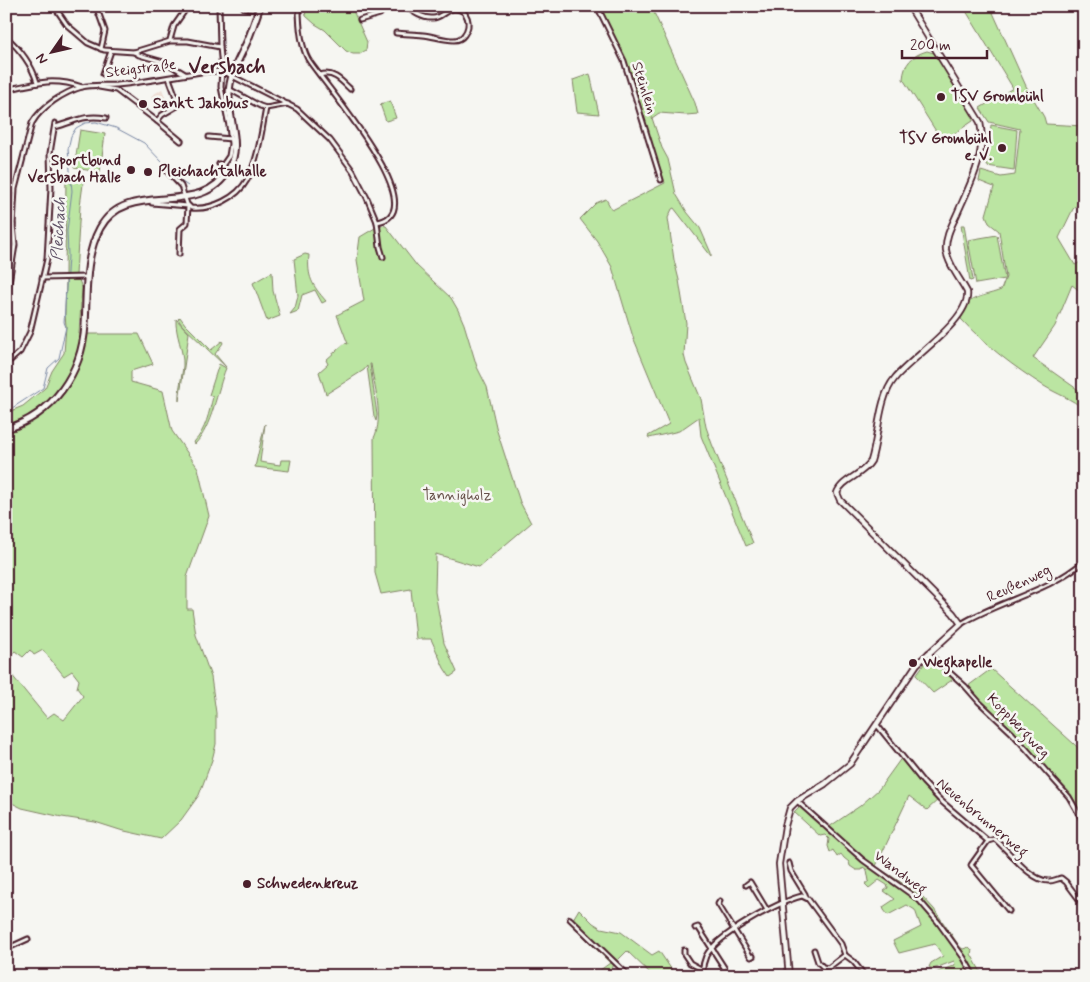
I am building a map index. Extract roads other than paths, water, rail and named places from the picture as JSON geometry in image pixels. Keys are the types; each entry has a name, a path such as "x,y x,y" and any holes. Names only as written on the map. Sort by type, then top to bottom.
{"main road":[{"path":"6,429 18,426 33,417 58,396 76,366 83,344 88,277 94,242 106,219 117,209 128,203 186,198 202,193 218,184 224,176 232,162 236,146 229,102 229,89 232,76 260,6"}],"street":[{"path":"54,6 65,23 88,43 110,51 134,52 167,63 185,74"},
{"path":"96,6 105,31 101,49"},
{"path":"170,41 174,26 188,6"},
{"path":"219,6 222,87 231,148 227,160 222,166 219,164"},
{"path":"244,6 244,8 252,9"},
{"path":"299,6 304,49 309,60 362,132 390,182 393,205 390,214 379,221"},
{"path":"360,20 380,14 386,6"},
{"path":"396,33 456,40 464,35 469,27 468,18 459,9 450,10 438,17 430,18 417,14 405,6"},
{"name":"Steinlein","path":"596,6 609,28 624,61 661,180"},
{"path":"789,976 782,904 780,857 789,812 797,800 825,784 850,764 914,667 961,624 954,613 840,500 837,493 840,487 867,467 871,461 884,401 888,389 895,378 945,331 960,314 967,301 966,292 946,252 948,235 980,158 982,130 980,122 909,6"},
{"path":"6,37 25,56 32,67 37,82"},
{"path":"134,52 170,41 188,40 220,48"},
{"path":"103,74 110,51"},
{"name":"Steigstraße","path":"83,87 169,78 210,71 222,72 232,76 288,104 301,112 323,132 338,149 358,180 379,221 380,247 383,257"},
{"path":"320,74 328,73 334,75 350,89"},
{"path":"157,120 179,105 169,78"},
{"path":"6,90 37,82 60,81 83,87"},
{"path":"95,86 116,90 157,120 181,141"},
{"path":"6,301 15,244 13,224 15,189 32,123 40,112 51,103 83,87"},
{"path":"229,89 266,108 288,104"},
{"path":"153,201 195,208 220,203 233,195 247,180 259,143 266,108"},
{"path":"6,359 12,360 20,352 30,332 42,278 48,248 50,152 55,125 82,117 106,118"},
{"path":"209,137 230,138"},
{"path":"165,169 181,186 188,206 187,223 180,229 179,254"},
{"path":"6,240 13,224"},
{"path":"42,278 88,277"},
{"name":"Reußenweg","path":"961,624 1050,584 1084,561"},
{"name":"Koppbergweg","path":"928,653 965,686 1012,733 1069,797 1084,823"},
{"name":"Neuenbrunnerweg","path":"877,725 940,800 988,840 995,839 1038,879 1048,881 1061,878 1084,906"},
{"name":"Wandweg","path":"797,800 863,860 919,900 964,958 974,976"},
{"path":"988,840 971,865 1009,910"},
{"path":"789,864 806,897 841,944 845,955 853,961 865,976"},
{"path":"746,885 750,882 767,910"},
{"path":"703,976 706,956 712,948 734,931 767,910 800,897 806,897"},
{"path":"720,901 718,904 752,956"},
{"path":"570,919 629,976"},
{"path":"695,928 698,927 725,969 723,970"},
{"path":"6,949 28,939"},
{"path":"684,950 684,954 690,962 703,970"},
{"path":"814,950 818,962 823,967 828,968 845,955"}],"waterway":[{"name":"Pleichach","path":"221,6 223,46"},
{"name":"Pleichach","path":"6,412 43,388 48,368 59,358 66,327 64,322 68,256 67,231 72,191 68,149 71,136 76,128 85,123 96,122 116,128 144,143 179,180 188,186"}],"place":[{"name":"TSV Grombühl","path":"941,97"},
{"name":"Sankt Jakobus","path":"143,104"},
{"name":"TSV Grombühl e. V.","path":"1002,148"},
{"name":"Sportbund Versbach Halle","path":"131,170"},
{"name":"Pleichachtalhalle","path":"148,172"},
{"name":"Wegkapelle","path":"913,663"},
{"name":"Schwedenkreuz","path":"247,884"}],"district":[{"name":"Versbach","path":"227,67"}],"park label":[{"name":"Tannigholz","path":"457,496"}]}
